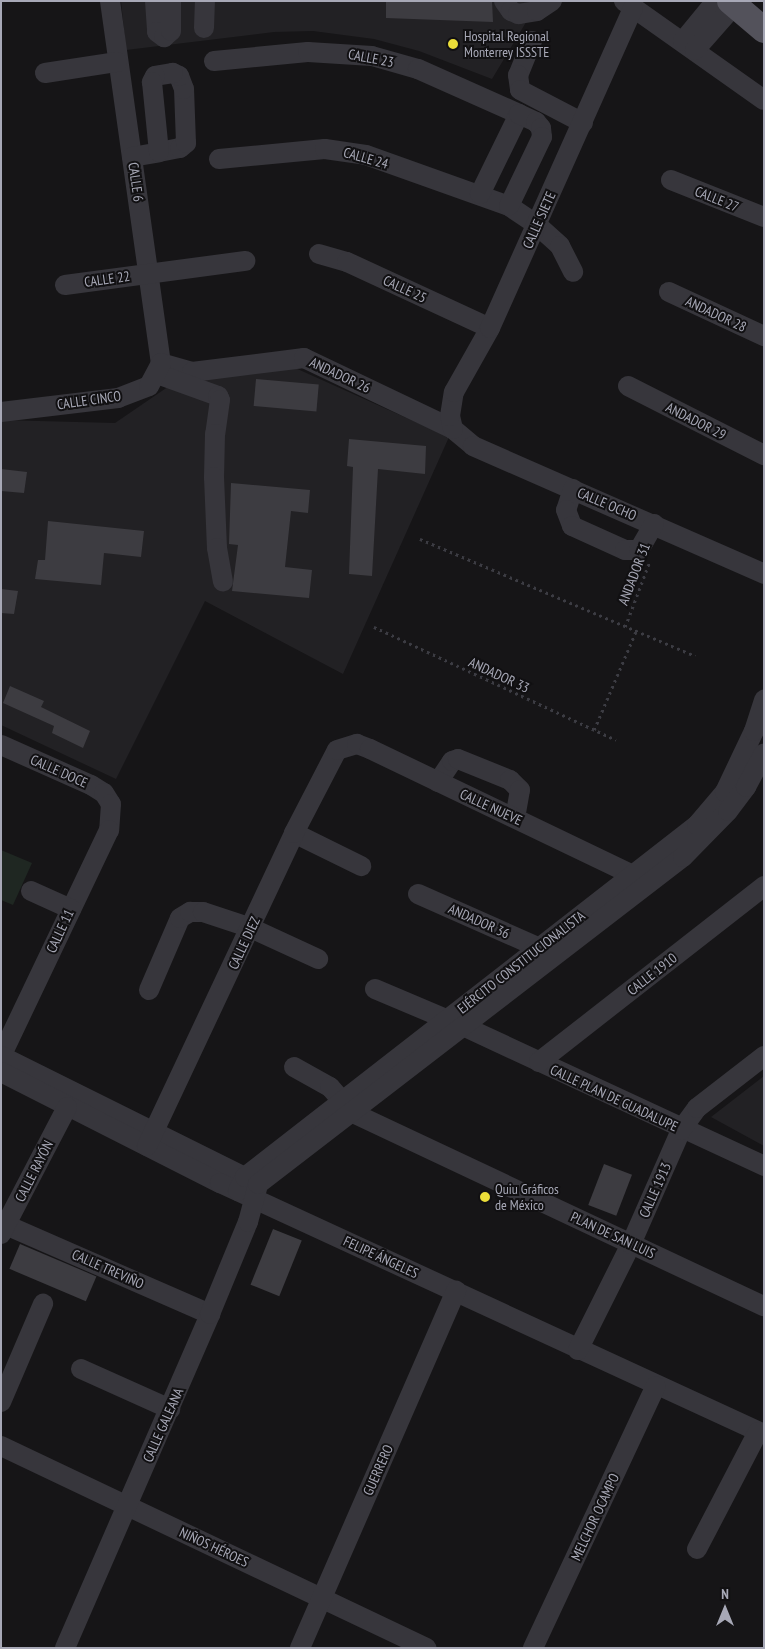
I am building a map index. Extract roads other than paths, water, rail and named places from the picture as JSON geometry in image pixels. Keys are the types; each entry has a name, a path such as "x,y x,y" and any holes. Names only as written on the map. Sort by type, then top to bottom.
{"main road":[{"path":"730,2 764,30"}],"street":[{"name":"CALLE 6","path":"110,1 117,62 149,273 159,368"},
{"path":"155,1 157,32 164,37 171,31 171,1"},
{"path":"204,28 205,1"},
{"path":"504,1 511,11 518,14 537,11 552,1"},
{"path":"689,45 730,2"},
{"path":"628,5 689,45 764,100"},
{"name":"CALLE SIETE","path":"453,429 450,416 454,392 490,328 583,123 628,5"},
{"path":"532,42 518,74 520,90 583,123"},
{"name":"CALLE 23","path":"214,61 308,52 372,56 418,68 536,122 541,128 542,137 508,206"},
{"path":"46,73 117,62"},
{"path":"480,194 519,114"},
{"name":"CALLE 24","path":"219,159 343,150 480,194 508,206 537,225 567,255 573,272"},
{"path":"132,157 159,152"},
{"name":"CALLE 27","path":"671,180 764,218"},
{"name":"CALLE 25","path":"319,254 347,262 490,328"},
{"path":"149,273 245,260"},
{"name":"CALLE 22","path":"65,285 149,273"},
{"name":"ANDADOR 28","path":"669,292 764,336"},
{"name":"ANDADOR 26","path":"159,368 192,372 304,358 453,429"},
{"path":"159,368 218,396 220,400 214,434 214,478 218,548 223,581"},
{"name":"CALLE CINCO","path":"1,412 118,398 149,386 159,368"},
{"name":"ANDADOR 29","path":"628,386 764,455"},
{"name":"CALLE OCHO","path":"453,429 473,446 764,574"},
{"path":"573,489 566,510 567,520 572,526 617,546 639,550 654,524"},
{"name":"EJÉRCITO CONSTITUCIONALISTA","path":"456,1024 540,948 633,875 712,809 725,792 759,735 764,700"},
{"name":"CALLE NUEVE","path":"347,744 370,749 633,875"},
{"name":"CALLE DIEZ","path":"150,1139 251,928 294,833 331,759 337,750 347,744"},
{"name":"CALLE DOCE","path":"1,745 91,785 104,793 111,804"},
{"name":"EJÉRCITO CONSTITUCIONALISTA","path":"249,1188 348,1107 707,835 746,787 764,753"},
{"path":"438,782 452,761 458,759 510,780 520,790 515,818"},
{"name":"CALLE 11","path":"1,1056 108,830 111,804"},
{"path":"294,833 361,866"},
{"name":"CALLE 1910","path":"539,1062 764,886"},
{"path":"31,891 71,909"},
{"name":"ANDADOR 36","path":"418,894 540,948"},
{"path":"149,990 180,918 190,912 203,912 251,928 318,959"},
{"name":"CALLE PLAN DE GUADALUPE","path":"375,989 456,1024 681,1130 764,1166"},
{"name":"FELIPE ÁNGELES","path":"1,1056 150,1139 456,1291 578,1350 761,1433"},
{"name":"CALLE 1913","path":"578,1350 631,1244 681,1130 697,1108 764,1056"},
{"name":"PLAN DE SAN LUIS","path":"294,1067 330,1087 348,1107 764,1306"},
{"name":"FELIPE ÁNGELES","path":"1,1072 67,1107 150,1139"},
{"name":"CALLE RAYÓN","path":"4,1229 67,1107"},
{"name":"CALLE GALEANA","path":"65,1648 210,1314 249,1188"},
{"name":"CALLE TREVIÑO","path":"4,1229 210,1314"},
{"name":"GUERRERO","path":"300,1648 456,1291"},
{"path":"1,1402 43,1304"},
{"path":"81,1369 170,1409"},
{"name":"MELCHOR OCAMPO","path":"533,1648 656,1386"},
{"path":"697,1549 761,1433"},
{"name":"NIÑOS HÉROES","path":"1,1446 426,1648"}],"place":[{"name":"Hospital Regional Monterrey ISSSTE","path":"453,44"},
{"name":"Quiu Gráficos de México","path":"485,1197"}]}
